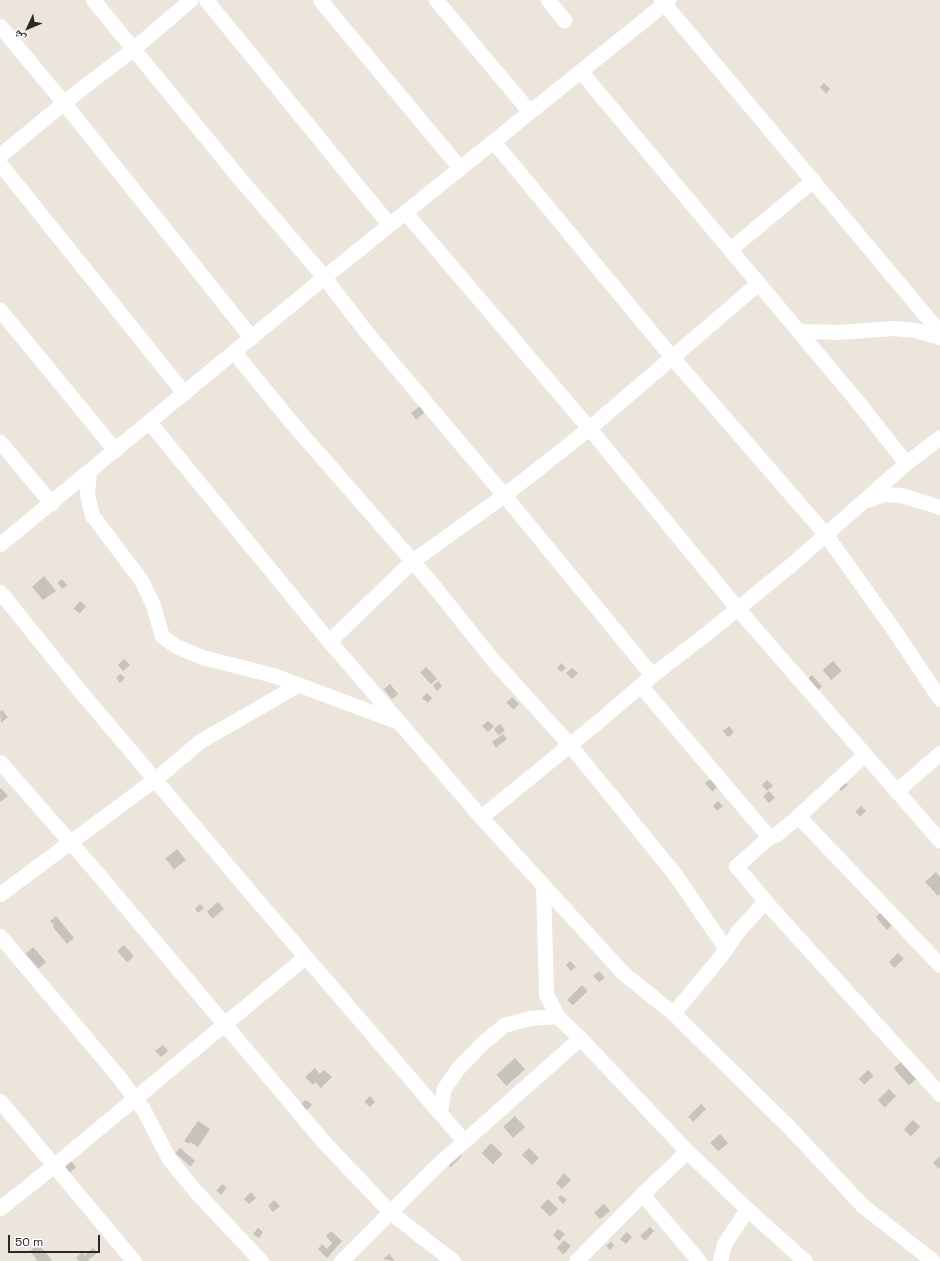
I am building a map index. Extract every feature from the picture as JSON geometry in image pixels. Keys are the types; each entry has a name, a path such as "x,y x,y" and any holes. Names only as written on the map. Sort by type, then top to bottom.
{"street":[{"path":"93,0 134,48 230,167 324,277 367,333 504,495 652,675"},
{"path":"0,155 64,102 134,48 190,0"},
{"path":"206,0 389,224"},
{"path":"320,0 460,168"},
{"path":"436,0 529,111"},
{"path":"548,0 564,20"},
{"path":"0,544 389,224 529,111 581,72 664,1 940,334"},
{"path":"0,26 64,102 251,338"},
{"path":"581,72 906,462"},
{"path":"493,141 671,356 826,535 896,632 940,699"},
{"path":"0,164 184,393"},
{"path":"730,250 813,180"},
{"path":"405,212 589,428 737,608 940,842"},
{"path":"329,640 412,561 504,495 589,428 671,356 758,283"},
{"path":"0,310 115,450"},
{"path":"798,331 837,332 893,328 915,330 940,337"},
{"path":"234,352 292,423 453,609 492,659 569,744 674,874 726,949"},
{"path":"149,422 329,640 400,723 481,817 623,973 673,1013 789,1127 862,1205 933,1261"},
{"path":"481,817 652,675 826,535 906,462 940,438"},
{"path":"0,442 51,503"},
{"path":"89,471 87,494 92,515 140,580 152,605 162,636 176,646 202,657 273,674 400,723"},
{"path":"865,501 883,494 901,495 940,507"},
{"path":"0,592 305,957 463,1140"},
{"path":"0,894 69,841 155,779 200,741 299,684"},
{"path":"640,685 769,837"},
{"path":"896,791 940,753"},
{"path":"864,755 798,816 775,835 769,837 736,866 765,901 940,1094"},
{"path":"0,762 69,841 322,1140 390,1212 452,1261"},
{"path":"798,816 940,965"},
{"path":"543,885 546,994 557,1016 580,1038 687,1151 747,1209 805,1261"},
{"path":"673,1013 726,949 737,932 765,901"},
{"path":"0,936 135,1098 143,1109 169,1159 198,1194 261,1261"},
{"path":"0,1208 54,1166 305,957"},
{"path":"440,1112 444,1088 458,1068 504,1025 530,1018 557,1016"},
{"path":"341,1261 463,1140 580,1038"},
{"path":"0,1102 134,1261"},
{"path":"576,1261 687,1151"},
{"path":"642,1194 699,1261"},
{"path":"720,1261 724,1244 747,1209"}],"building":[{"path":"824,83 830,89 826,94 820,87"},
{"path":"421,405 426,411 416,419 411,413"},
{"path":"44,576 56,591 43,600 32,587"},
{"path":"62,579 67,585 63,589 57,583"},
{"path":"80,601 86,606 80,614 74,609"},
{"path":"124,659 130,665 123,671 118,665"},
{"path":"833,661 842,671 831,680 823,670"},
{"path":"561,663 566,668 561,672 557,668"},
{"path":"426,667 437,679 431,684 420,672"},
{"path":"572,668 578,673 572,679 566,673"},
{"path":"120,674 125,678 120,683 116,678"},
{"path":"812,675 822,686 818,690 808,679"},
{"path":"438,681 442,686 437,691 433,686"},
{"path":"390,684 398,694 392,699 384,689"},
{"path":"427,693 432,698 428,703 422,698"},
{"path":"512,697 519,704 513,710 506,703"},
{"path":"2,710 8,717 1,723 0,712"},
{"path":"488,721 494,726 488,732 482,726"},
{"path":"500,724 505,730 499,735 494,729"},
{"path":"729,726 734,732 728,737 723,731"},
{"path":"503,734 507,739 496,748 492,742"},
{"path":"711,778 718,786 712,792 705,783"},
{"path":"842,779 848,785 841,791 836,785"},
{"path":"767,780 773,786 767,791 762,785"},
{"path":"1,788 8,796 0,802 0,789"},
{"path":"769,791 775,798 769,803 763,796"},
{"path":"718,801 723,806 717,811 713,806"},
{"path":"861,806 866,811 860,817 855,812"},
{"path":"177,849 186,860 174,869 165,858"},
{"path":"936,872 940,877 940,894 938,896 925,882"},
{"path":"218,902 224,909 213,919 207,912"},
{"path":"200,904 204,908 198,913 195,909"},
{"path":"881,912 893,924 887,930 876,917"},
{"path":"56,916 74,938 67,944 50,921"},
{"path":"124,945 134,956 127,962 117,951"},
{"path":"33,947 46,962 39,969 25,954"},
{"path":"898,953 904,959 894,968 889,962"},
{"path":"570,961 576,967 571,971 566,965"},
{"path":"599,971 605,978 599,982 593,976"},
{"path":"582,985 588,991 573,1006 567,1000"},
{"path":"163,1045 168,1051 161,1057 155,1051"},
{"path":"515,1058 525,1069 506,1086 496,1075"},
{"path":"902,1061 917,1078 909,1086 894,1068"},
{"path":"315,1068 320,1074 324,1070 332,1077 321,1088 315,1082 313,1085 305,1077"},
{"path":"868,1070 874,1076 864,1085 859,1079"},
{"path":"889,1089 896,1096 885,1107 878,1100"},
{"path":"370,1096 375,1102 370,1107 364,1102"},
{"path":"306,1100 312,1105 306,1111 300,1105"},
{"path":"701,1104 706,1109 693,1122 688,1117"},
{"path":"515,1116 525,1127 513,1138 503,1127"},
{"path":"913,1120 920,1127 911,1136 904,1129"},
{"path":"198,1121 210,1129 198,1147 190,1142 189,1144 184,1141"},
{"path":"720,1134 728,1143 718,1152 710,1143"},
{"path":"491,1143 503,1154 493,1164 481,1153"},
{"path":"180,1148 195,1161 191,1166 175,1153"},
{"path":"529,1148 539,1158 532,1165 522,1155"},
{"path":"457,1151 462,1156 451,1167 446,1162"},
{"path":"940,1156 940,1167 939,1169 933,1163"},
{"path":"69,1159 76,1167 70,1173 63,1164"},
{"path":"564,1173 571,1180 562,1189 556,1183"},
{"path":"222,1184 227,1188 221,1195 216,1191"},
{"path":"251,1192 256,1198 249,1204 244,1199"},
{"path":"561,1195 567,1200 563,1204 558,1198"},
{"path":"548,1199 558,1209 550,1217 540,1207"},
{"path":"274,1200 280,1206 273,1212 268,1206"},
{"path":"604,1204 610,1211 600,1219 594,1213"},
{"path":"650,1227 654,1231 645,1241 640,1236"},
{"path":"258,1228 263,1232 259,1238 253,1234"},
{"path":"558,1229 565,1234 559,1241 553,1235"},
{"path":"331,1231 342,1241 327,1258 318,1249 322,1244 327,1249 332,1243 326,1236"},
{"path":"627,1232 632,1237 626,1244 620,1239"},
{"path":"564,1240 571,1246 564,1254 557,1248"},
{"path":"611,1242 614,1245 610,1250 606,1246"},
{"path":"38,1244 52,1260 51,1261 35,1261 37,1260 30,1251"},
{"path":"93,1248 97,1253 88,1260 90,1261 79,1261 76,1258 82,1252 85,1255"},
{"path":"389,1254 394,1260 393,1261 383,1259"}]}
